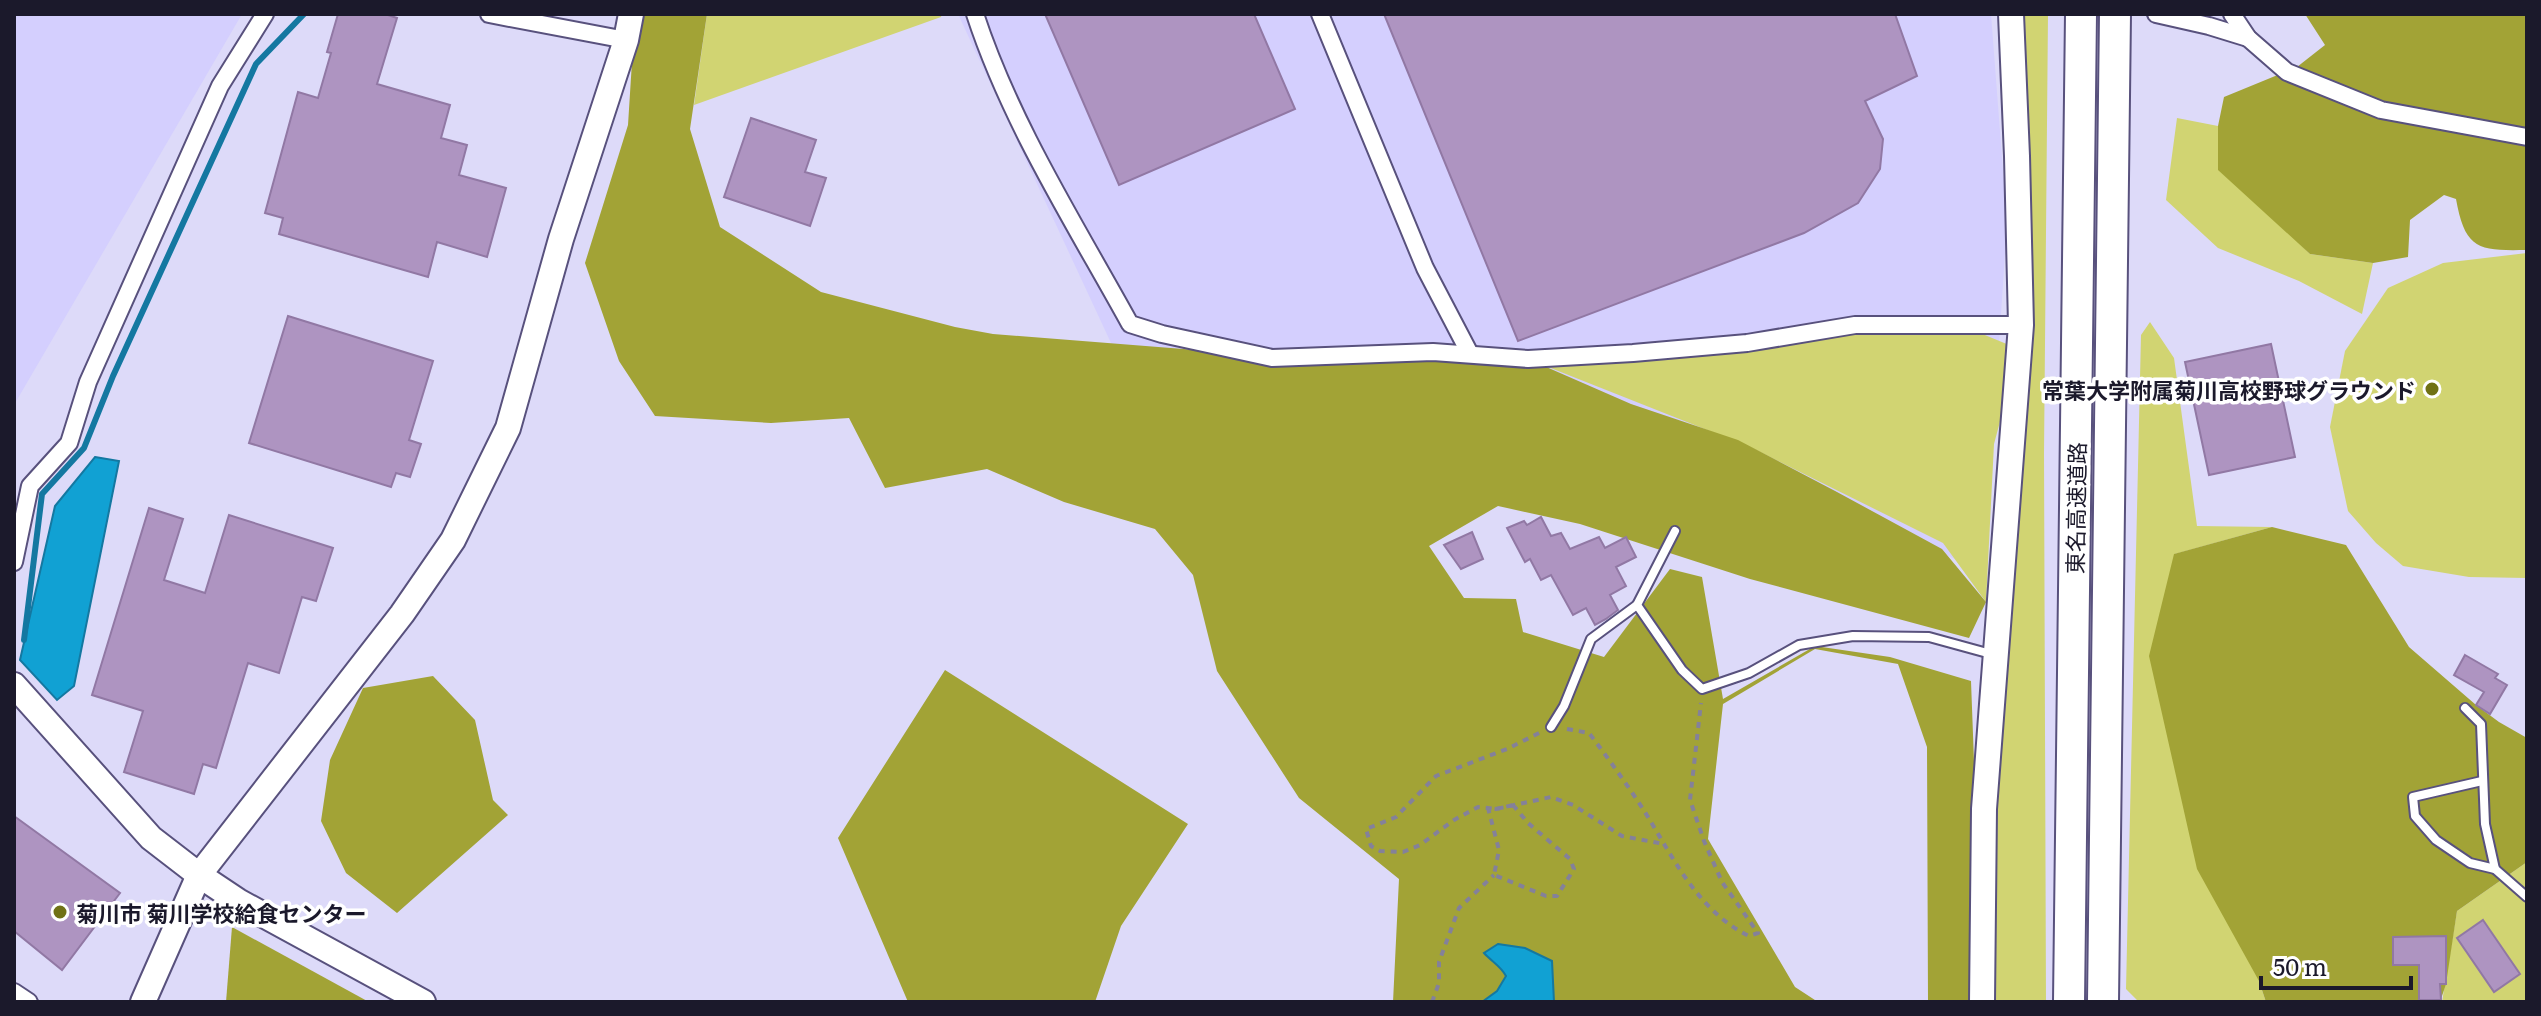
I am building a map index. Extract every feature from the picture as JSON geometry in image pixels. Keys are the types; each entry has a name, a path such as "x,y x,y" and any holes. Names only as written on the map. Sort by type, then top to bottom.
{"highway":[{"name":"東名高速道路","path":"2069,1002 2081,14"},
{"name":"東名高速道路","path":"2103,1002 2115,14"}],"street":[{"path":"14,562 30,486 69,443 88,382 214,100 265,14"},
{"path":"489,14 626,40"},
{"path":"143,1002 199,875 402,614 453,540 508,428 561,239 626,40 631,14"},
{"path":"975,14 1024,132 1130,324 1162,334 1272,358 1433,352 1528,359 1747,343 1855,325 2021,325"},
{"path":"1320,14 1425,268 1470,354"},
{"path":"1982,1002 1984,809 2021,325 2011,14"},
{"path":"2156,14 2248,38"},
{"path":"2232,14 2248,38 2287,72 2381,110 2527,137"},
{"path":"14,685 151,838 238,901 423,1002"},
{"path":"14,992 29,1002"}],"lane":[{"path":"1551,727 1564,706 1591,639 1637,605 1675,531"},
{"path":"1637,605 1682,670 1702,689 1749,673 1799,645 1853,636 1929,637 1996,655"},
{"path":"2465,708 2481,724 2485,824 2495,869"},
{"path":"2482,781 2413,797 2415,816 2450,851 2470,863 2495,869 2527,897"}],"path":[{"path":"1664,844 1622,836 1573,805 1551,797 1496,809 1478,807 1420,845 1403,852 1380,851 1371,846 1366,829 1396,817 1436,776 1507,749 1551,727 1589,733 1624,779 1704,901 1730,927 1749,936 1758,933 1722,882 1690,800 1702,689"},
{"path":"1494,875 1546,896 1557,896 1574,869 1570,859 1528,823 1513,805"},
{"path":"1432,1002 1439,983 1439,962 1459,908 1494,875 1499,850 1488,808"}],"shaded area":[{"path":"14,14 242,14 14,405"},
{"path":"635,14 707,14 690,129 720,227 821,292 993,334 1299,358 1528,359 1631,404 1738,440 1942,549 1986,602 1969,638 1750,579 1580,524 1498,506 1429,546 1464,598 1516,599 1523,632 1604,657 1670,569 1702,577 1723,699 1815,646 1890,657 1971,681 1983,1002 1928,1002 1927,747 1898,664 1815,649 1723,704 1708,839 1795,987 1818,1002 1393,1002 1399,879 1299,798 1217,671 1193,575 1155,529 1064,502 987,469 885,488 849,418 771,423 655,416 619,361 585,263 628,125"},
{"path":"958,14 1991,14 2007,223 1984,572 1571,388 1131,386"},
{"path":"2305,14 2527,14 2526,250 2496,249 2476,244 2464,228 2456,199 2444,195 2410,220 2408,257 2373,263 2310,254 2218,170 2218,126 2224,97 2297,67 2325,45"},
{"path":"2272,527 2346,545 2409,647 2476,705 2527,738 2527,862 2457,911 2446,984 2440,1002 2266,1002 2259,981 2197,869 2149,656 2174,554"},
{"path":"945,670 1188,824 1121,926 1095,1002 908,1002 838,838"},
{"path":"433,676 475,720 493,800 508,815 397,913 346,873 321,821 330,760 363,688"},
{"path":"232,927 369,1002 226,1002"}],"green space":[{"path":"707,14 942,14 941,17 694,105"},
{"path":"2011,14 2048,14 2044,453 2046,1002 1982,1002 2013,373 1994,444 1986,602 1943,543 1750,447 1528,359 1958,324 2014,347"},
{"path":"2177,118 2218,126 2219,162 2310,254 2373,263 2362,314 2299,281 2218,248 2166,200"},
{"name":"常葉大学附属菊川高校野球グラウンド","path":"2527,253 2527,578 2469,577 2403,566 2376,543 2348,511 2330,427 2345,351 2388,288 2443,263"},
{"path":"2150,322 2174,358 2197,526 2272,527 2175,554 2259,981 2266,1002 2139,1002 2126,989 2141,335"},
{"path":"2527,862 2527,1002 2442,1002 2457,911"}],"water":[{"path":"95,457 119,461 74,686 57,700 20,660 55,506"},
{"path":"1498,944 1525,948 1552,961 1554,1002 1482,1002 1497,991 1506,976 1484,953"}],"building":[{"path":"338,14 385,14 397,18 377,84 450,105 441,138 467,145 459,175 506,188 487,257 437,242 428,277 279,234 283,218 265,213 298,92 318,98"},
{"path":"1045,14 1254,14 1295,109 1119,185"},
{"path":"1384,14 1895,14 1917,76 1865,101 1883,139 1880,169 1858,203 1804,233 1518,341"},
{"path":"751,118 816,140 805,172 826,178 810,226 724,197"},
{"path":"288,316 433,361 409,440 421,444 410,477 396,473 391,487 249,443"},
{"path":"2271,344 2295,457 2209,475 2185,362"},
{"path":"149,508 183,519 164,580 205,593 229,515 333,548 316,601 302,597 279,673 248,663 216,768 203,764 194,794 124,772 143,711 92,695"},
{"path":"1541,517 1551,536 1561,533 1570,549 1599,537 1605,548 1626,537 1636,557 1616,567 1626,586 1610,595 1618,610 1606,619 1595,625 1586,608 1573,615 1551,575 1541,580 1530,559 1525,562 1507,528 1524,521 1527,525"},
{"path":"1472,532 1483,559 1461,569 1444,545"},
{"path":"2465,655 2498,674 2495,678 2507,685 2490,714 2476,705 2484,692 2454,675"},
{"name":"菊川市 菊川学校給食センター","path":"14,816 120,893 62,970 14,931"},
{"path":"2483,920 2520,974 2494,992 2457,938"},
{"path":"2446,936 2446,984 2440,984 2441,1000 2419,1000 2419,965 2393,965 2393,937"}],"waterway":[{"path":"24,640 42,494 84,448 113,376 256,64 304,14"}],"place":[{"name":"常葉大学附属菊川高校野球グラウンド","path":"2432,389"},
{"name":"菊川市 菊川学校給食センター","path":"60,912"}]}
